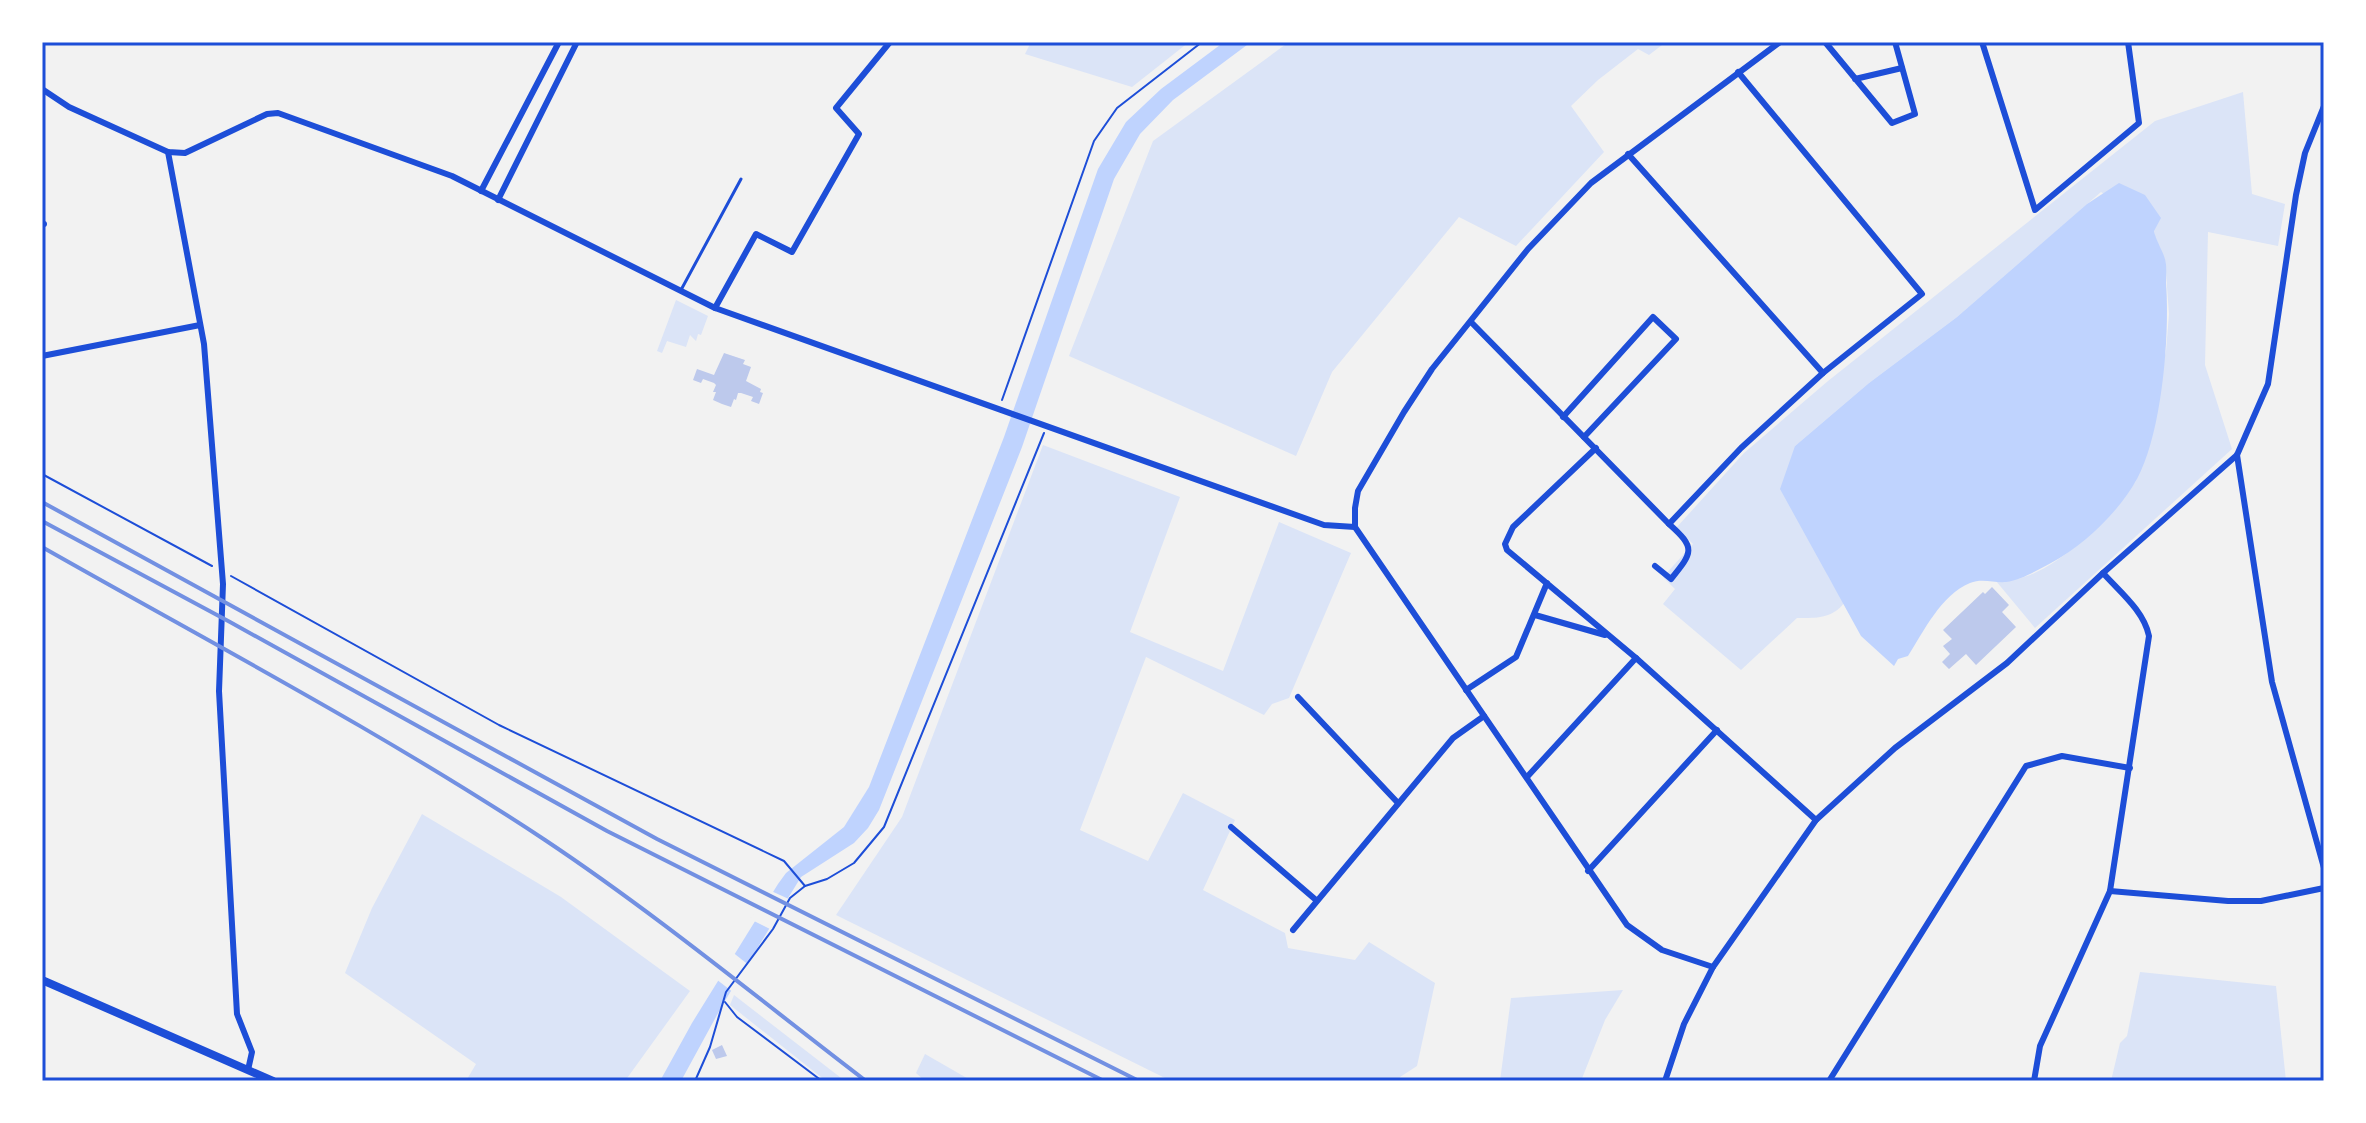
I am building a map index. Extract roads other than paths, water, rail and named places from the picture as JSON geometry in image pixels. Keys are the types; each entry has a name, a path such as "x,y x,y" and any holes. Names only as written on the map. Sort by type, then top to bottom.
{"main road":[{"path":"42,980 273,1081"}],"street":[{"path":"481,191 559,42"},
{"path":"498,200 577,42"},
{"path":"715,308 756,234 792,252 859,134 836,108 890,42"},
{"path":"1713,967 1662,950 1627,925 1355,527 1355,508 1358,491 1368,472 1432,369 1528,249 1591,183 1780,42"},
{"path":"1825,42 1892,123 1915,114 1895,42"},
{"path":"1982,42 2035,210 2139,123 2128,42"},
{"path":"1855,79 1902,68"},
{"path":"1669,524 1741,448 1823,373 1922,294 1738,72"},
{"path":"42,89 69,107 168,152 185,153 267,114 278,113 452,176 715,308 1324,525 1355,527"},
{"path":"1665,1081 1684,1024 1713,967 1816,820 1895,748 2007,663 2237,455 2268,384 2296,195 2305,153 2324,106"},
{"path":"168,152 199,309 205,360 221,571 219,691 237,1014 252,1052 248,1070"},
{"path":"1628,154 1823,373"},
{"path":"1563,417 1653,317 1676,339 1584,437"},
{"path":"1471,322 1685,538 1690,548 1688,558 1671,579"},
{"path":"42,356 200,325"},
{"path":"1596,448 1513,527 1505,544 1512,556 1636,658 1816,820"},
{"path":"2237,455 2272,682 2324,868"},
{"path":"1655,566 1679,586"},
{"path":"2034,1081 2040,1046 2110,891 2149,636 2147,624 2139,613 2103,573"},
{"path":"1466,690 1516,657 1547,583"},
{"path":"1535,615 1610,637"},
{"path":"1527,777 1636,658"},
{"path":"1298,697 1398,803"},
{"path":"1293,930 1453,738 1484,716"},
{"path":"1588,871 1717,730"},
{"path":"1829,1081 2026,766 2062,756 2130,768"},
{"path":"1231,827 1316,900"},
{"path":"2110,891 2261,901 2324,888"}],"lane":[{"path":"681,290 741,179"}],"water":[{"path":"1224,42 1251,42 1173,100 1140,134 1114,179 1022,447 879,810 854,843 801,877 723,1004 681,1081 660,1081 778,884 786,873 844,827 869,787 1004,437 1098,169 1126,122 1161,89"},
{"path":"2119,183 2145,195 2161,218 2154,231 2166,268 2165,356 2158,410 2146,460 2129,492 2088,537 2063,556 2018,579 1974,582 1960,589 1934,615 1908,656 1898,659 1894,666 1861,636 1780,489 1795,446 1869,383 1957,317 2087,204"}],"railway":[{"path":"42,502 657,839 1139,1081"},
{"path":"42,521 607,831 1104,1081"},
{"path":"42,547 296,689 545,840 667,927 866,1081"}]}
